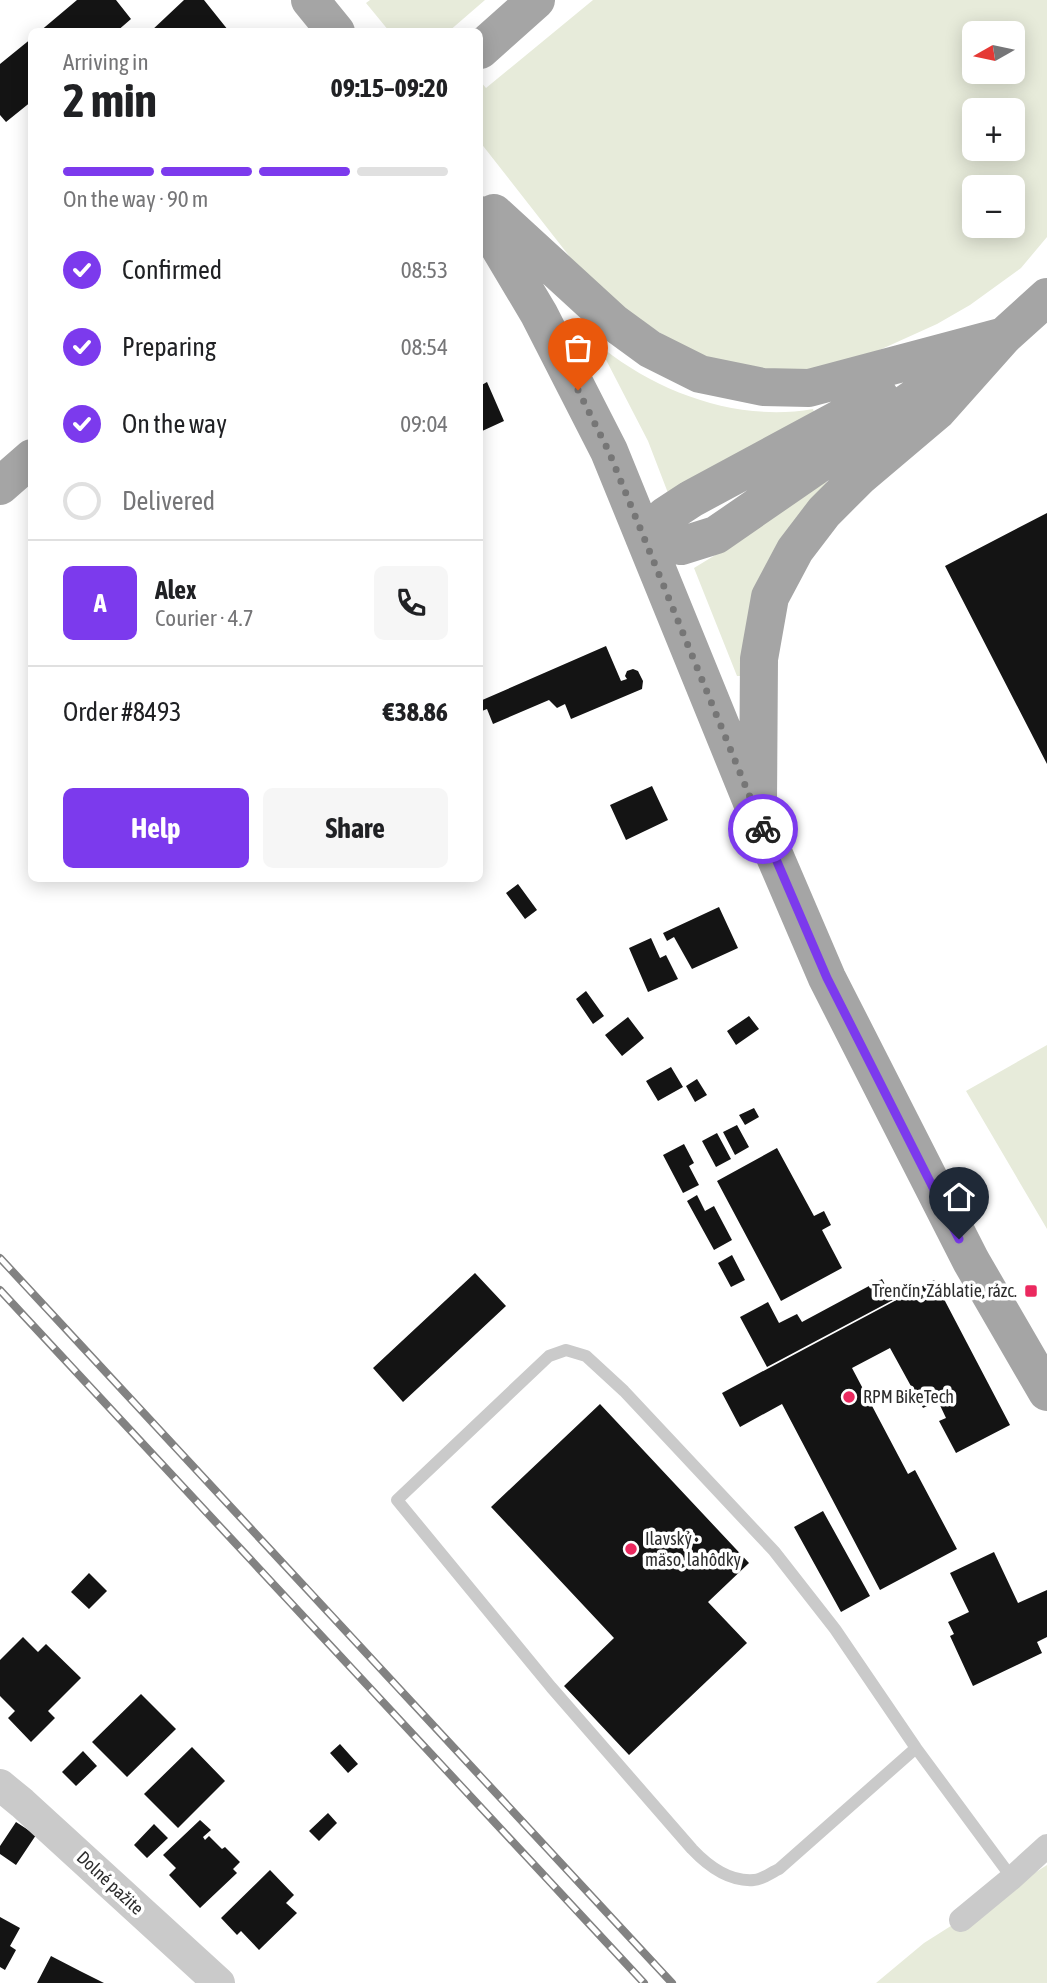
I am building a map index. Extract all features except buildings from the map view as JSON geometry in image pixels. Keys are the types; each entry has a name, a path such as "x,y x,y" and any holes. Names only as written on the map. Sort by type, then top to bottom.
{"main road":[{"path":"310,0 333,28"},
{"path":"483,47 536,0"},
{"path":"483,203 613,322 650,349 700,374 763,387 809,388 1004,335"},
{"path":"483,220 568,369 609,452 758,817 827,978 971,1261 1047,1391"},
{"path":"645,537 681,545 716,536 1004,335 1047,297"},
{"path":"758,817 759,659 770,597 795,550 824,512 859,477 937,411 1004,335"},
{"path":"0,486 28,462"}],"street":[{"name":"Dolné pažite","path":"0,1786 219,1983"},
{"path":"961,1920 1047,1846"}],"lane":[{"path":"916,1748 779,1869 756,1881 729,1877 704,1861 692,1849 551,1687 397,1500 549,1356 565,1350 586,1356 624,1391 774,1551 835,1629 916,1748 1012,1878"}],"green space":[{"path":"370,0 485,0 453,28 387,28 366,3"},
{"path":"593,0 1047,0 1047,237 1021,268 970,305 937,324 864,357 828,368 768,371 714,360 682,347 617,305 570,257 483,146 483,84 486,88"},
{"path":"604,349 650,379 702,401 758,411 813,409 815,415 668,493 648,441 602,352"},
{"path":"824,480 827,482 740,676 737,676 694,568 735,543"},
{"path":"1047,1045 1047,1229 966,1091"},
{"path":"1047,1865 1047,1983 876,1983 924,1943"}],"railway":[{"path":"0,1258 672,1983"},
{"path":"0,1290 644,1983"}],"way so far":[{"path":"578,390 609,452 645,537 763,829"}],"place":[{"name":"Trenčín, Záblatie, rázc.","path":"1031,1291"},
{"name":"RPM BikeTech","path":"849,1397"},
{"name":"Ilavský - mäso, lahôdky","path":"631,1549"}],"route":[{"path":"763,829 827,978 959,1239"}]}
